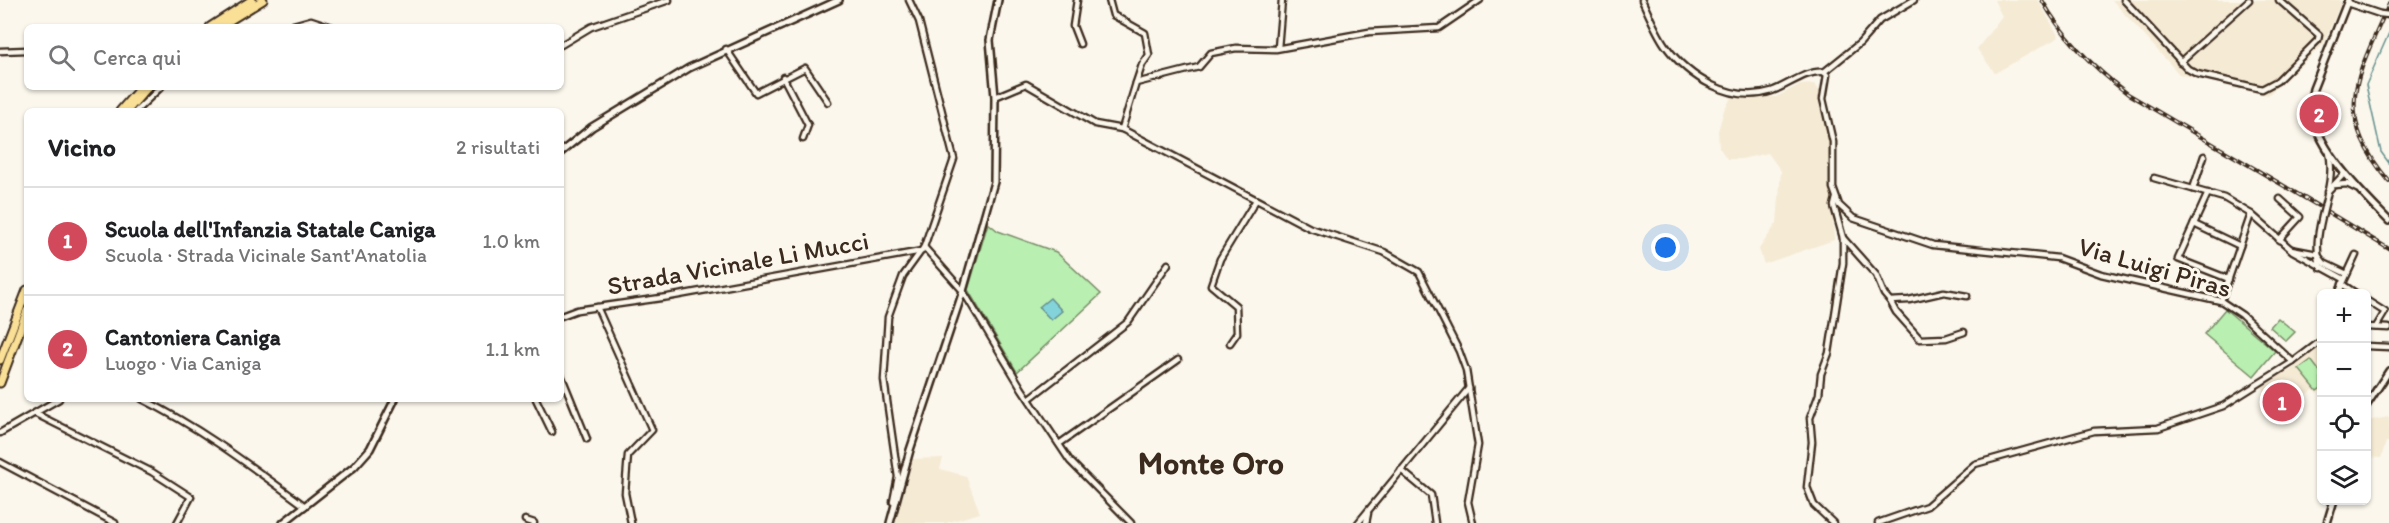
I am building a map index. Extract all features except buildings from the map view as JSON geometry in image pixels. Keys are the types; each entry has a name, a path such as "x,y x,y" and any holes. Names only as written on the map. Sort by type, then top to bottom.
{"highway":[{"path":"215,24 252,0"},
{"path":"224,24 263,0"},
{"path":"123,108 138,90"},
{"path":"130,108 145,90"},
{"path":"0,360 24,298"},
{"path":"0,383 24,319"}],"street":[{"path":"564,43 591,27 669,0"},
{"path":"564,150 605,119 689,68 726,49 840,0"},
{"path":"890,521 898,477 884,380 888,317 903,276 923,249 954,159 919,21 909,0"},
{"path":"890,521 910,450 963,291 993,182 995,97 990,40 998,0"},
{"path":"1077,0 1073,26 1080,44"},
{"path":"1109,0 1113,15 1145,33 1149,55 1142,65 1122,129"},
{"path":"1278,48 1282,0"},
{"path":"1136,83 1200,67 1211,52 1236,48 1278,48 1369,32 1440,27 1480,0"},
{"path":"1642,0 1668,48 1694,74 1709,85 1748,95 1761,94 1810,74 1824,72 1860,44 1880,20 1914,0"},
{"path":"2124,0 2180,62 2197,74 2256,89 2270,86 2319,40 2314,29 2278,0"},
{"path":"2180,62 2249,0"},
{"path":"2321,268 2317,255 2317,240 2331,163 2313,114 2310,98 2347,2 2389,15"},
{"path":"297,24 311,20 323,24"},
{"path":"726,49 756,93 806,68 828,102"},
{"path":"0,51 24,50"},
{"path":"1824,72 1827,75 1823,99 1833,142 1832,171 1836,198 1834,206 1843,238 1844,263 1829,352 1821,374 1819,394 1810,418 1812,441 1807,487 1814,505 1833,523"},
{"path":"783,78 808,125 804,139"},
{"path":"995,97 1026,84 1095,124 1122,129 1310,228 1384,252 1419,272 1459,351 1469,388 1478,445 1468,502 1473,523"},
{"path":"139,108 158,90"},
{"path":"2328,151 2344,174 2389,221"},
{"path":"2193,189 2204,156"},
{"path":"2329,182 2344,174"},
{"path":"2327,192 2344,174"},
{"path":"2154,178 2224,198 2251,214 2289,248 2344,279"},
{"path":"2335,185 2348,183 2360,190"},
{"path":"2208,193 2178,259 2229,279"},
{"name":"Via Luigi Piras","path":"1836,198 1839,205 1853,218 1933,244 2058,258 2101,274 2221,301 2242,315 2293,362"},
{"path":"2279,240 2300,217 2280,199"},
{"path":"1230,343 1237,333 1236,306 1211,285 1220,259 1256,200"},
{"path":"2221,301 2251,214"},
{"path":"2194,224 2240,246"},
{"path":"1843,238 1876,275 1884,294 1896,312 1920,339 1946,338 1964,332"},
{"path":"2305,249 2317,240"},
{"path":"2289,248 2305,249 2317,255 2353,289"},
{"path":"923,249 963,291 1029,399 1070,460 1131,523"},
{"name":"Strada Vicinale Li Mucci","path":"564,315 597,307 923,249"},
{"path":"2305,258 2317,255"},
{"path":"2340,289 2356,255"},
{"path":"1029,399 1128,322 1168,264"},
{"path":"1890,301 1909,300 1944,292 1966,296"},
{"path":"2371,303 2385,312 2376,327"},
{"path":"597,307 652,430 628,455 625,493 631,523"},
{"path":"2371,327 2389,328"},
{"path":"1877,523 1927,506 1975,464 2094,431 2147,430 2168,426 2223,406 2293,362 2318,343"},
{"path":"2371,346 2389,347"},
{"path":"1059,444 1178,360"},
{"path":"2371,400 2389,371"},
{"path":"564,384 588,440"},
{"path":"1358,523 1469,388"},
{"path":"0,433 54,402"},
{"path":"148,402 175,415 244,460 304,506"},
{"path":"283,523 354,467 370,449 394,402"},
{"path":"537,402 552,432"},
{"path":"36,414 152,472 191,497 177,523"},
{"path":"0,462 115,523"},
{"path":"1401,470 1431,495 1435,523"},
{"path":"2327,523 2333,505"},
{"path":"1366,523 1368,513"},
{"path":"525,520 534,523"}],"shaded area":[{"path":"1994,0 2038,0 2059,37 1995,73 1977,49 2002,16"},
{"path":"2112,0 2342,0 2323,45 2268,95 2179,74"},
{"path":"1814,84 1820,91 1819,103 1830,144 1834,240 1764,264 1759,249 1777,223 1781,171 1768,153 1741,159 1727,159 1719,147 1718,131 1724,110 1731,98 1776,97 1799,85"},
{"path":"2317,346 2317,393 2314,390 2276,414 2262,385 2282,371 2287,372 2295,367 2294,364"},
{"path":"2389,417 2389,442 2386,442 2381,458 2371,457 2371,420"},
{"path":"943,458 940,469 966,476 980,513 945,523 893,523 912,459"}],"green space":[{"path":"988,223 998,231 1056,252 1101,294 1017,372 968,290"},
{"path":"2225,309 2275,351 2254,376 2204,334"},
{"path":"2278,318 2295,332 2286,341 2270,327"},
{"path":"2311,360 2317,368 2317,391 2299,369"}],"water":[{"path":"1050,298 1062,311 1051,320 1039,307"}],"waterway":[{"path":"2389,33 2366,85 2381,152 2389,163"}],"railway":[{"path":"2042,0 2069,40 2103,74 2128,94 2318,206"},
{"path":"2389,4 2367,53 2355,94 2355,114 2360,135 2371,157 2389,181"},
{"path":"2328,212 2389,249"}],"place":[{"name":"Cantoniera Caniga","path":"2319,114"},
{"name":"Scuola dell'Infanzia Statale Caniga","path":"2282,402"}],"district":[{"name":"Monte Oro","path":"1211,463"}]}
